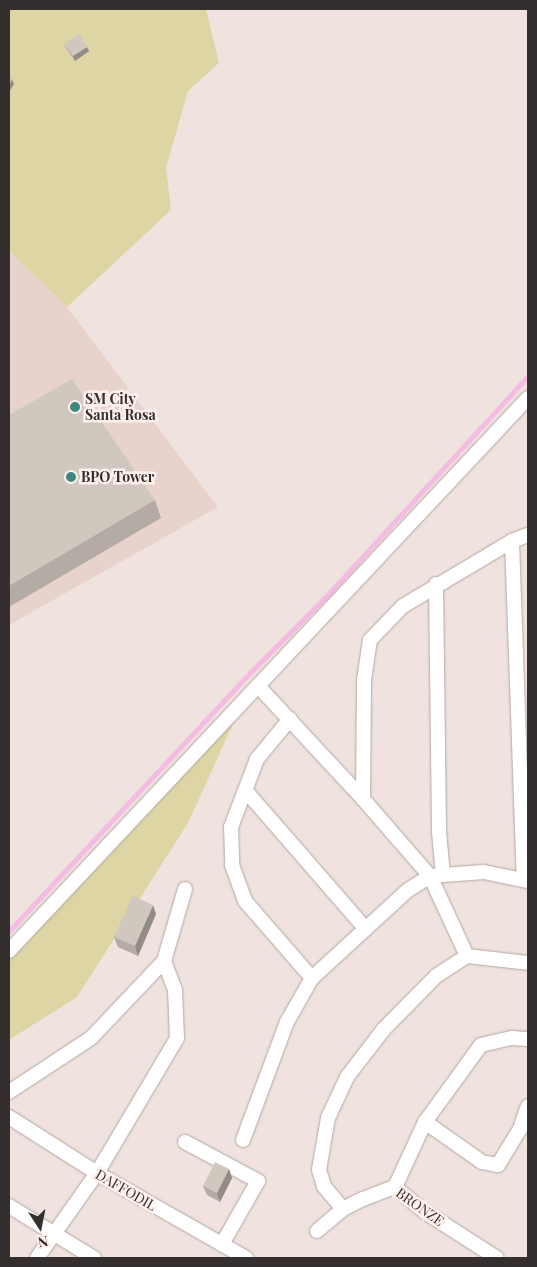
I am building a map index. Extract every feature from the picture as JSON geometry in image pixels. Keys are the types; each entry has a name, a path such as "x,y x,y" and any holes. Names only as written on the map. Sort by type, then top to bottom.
{"street":[{"path":"9,951 259,687 528,398"},
{"path":"363,799 364,680 370,640 402,606 436,584 512,541 528,535"},
{"path":"243,1140 287,1022 312,978 408,890 436,875 484,872 526,881 512,541"},
{"path":"436,584 439,832 436,875"},
{"path":"259,687 436,875 467,956"},
{"path":"290,719 257,760 230,827 232,865 245,901 312,978"},
{"path":"245,790 366,929"},
{"path":"9,1092 91,1038 164,961 185,889"},
{"path":"343,1209 324,1186 319,1170 328,1118 347,1077 384,1030 436,976 467,956 528,963"},
{"path":"37,1258 97,1173 177,1038 175,990 164,961"},
{"path":"395,1187 425,1122 481,1045 512,1038 528,1039"},
{"path":"425,1122 482,1162 498,1165 520,1129 528,1106"},
{"name":"DAFFODIL","path":"9,1117 97,1173 246,1258"},
{"path":"185,1142 258,1181 222,1244"},
{"name":"BRONZE","path":"317,1231 343,1209 395,1187 425,1212 497,1258"},
{"path":"9,1206 94,1258"}],"shaded area":[{"path":"9,9 206,9 219,63 188,91 166,168 171,210 67,307 9,251"},
{"name":"SM City Santa Rosa","path":"9,251 67,307 218,507 9,625"},
{"path":"238,713 188,823 77,997 9,1040 9,956"}],"building":[{"path":"79,34 87,47 73,56 64,44"},
{"name":"BPO Tower","path":"72,379 155,500 9,586 9,415"},
{"path":"133,896 153,905 135,946 114,937"},
{"path":"215,1162 229,1169 217,1193 203,1186"}],"waterway":[{"path":"9,931 246,677 330,592 528,376"}],"place":[{"name":"SM City Santa Rosa","path":"75,407"},
{"name":"BPO Tower","path":"71,477"}]}
